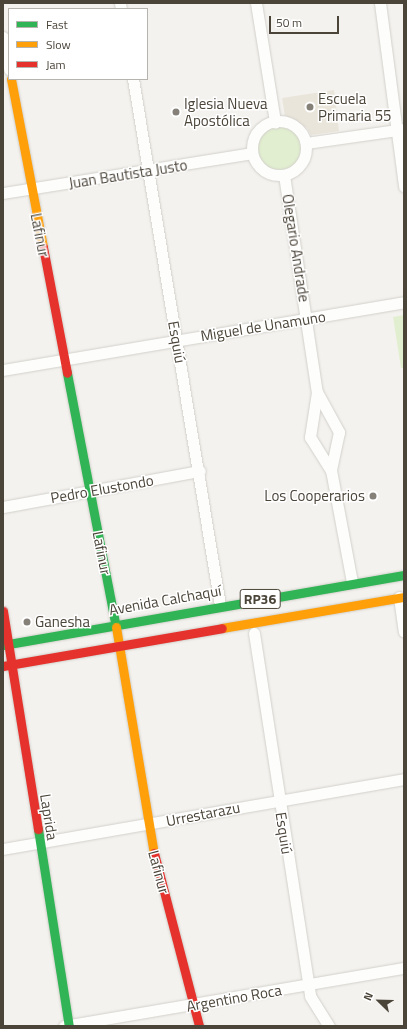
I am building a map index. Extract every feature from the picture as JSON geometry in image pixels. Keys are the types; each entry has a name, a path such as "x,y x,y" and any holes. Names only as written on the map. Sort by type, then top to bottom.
{"street":[{"path":"256,3 275,122"},
{"path":"380,3 400,130 404,186"},
{"path":"3,37 8,64"},
{"name":"Lafinur","path":"11,80 31,189 116,623 146,825 195,1004 199,1026"},
{"name":"Esquiú","path":"133,80 176,341 200,471 220,605"},
{"path":"275,122 298,129 306,143 298,167 284,175 264,170 252,152 255,136 275,122"},
{"path":"306,143 400,130"},
{"name":"Juan Bautista Justo","path":"3,194 149,172 252,152"},
{"name":"Olegario Andrade","path":"284,175 308,319 317,392 310,437 331,470 352,582"},
{"name":"Miguel de Unamuno","path":"3,370 404,302"},
{"name":"Olegario Andrade","path":"317,392 339,432 331,470"},
{"name":"Pedro Elustondo","path":"3,507 200,471"},
{"name":"Avenida Calchaquí","path":"6,644 116,623 352,582 404,575"},
{"path":"401,597 404,632"},
{"name":"RP36","path":"8,665 401,597"},
{"name":"Laprida","path":"3,611 8,665 67,1026"},
{"name":"Esquiú","path":"254,633 308,985 314,1007 329,1026"},
{"name":"Urrestarazu","path":"3,849 404,779"},
{"name":"Argentino Roca","path":"67,1026 404,968"}],"shaded area":[{"name":"Escuela Primaria 55","path":"334,90 339,131 311,135 307,128 285,117 282,98"}],"green space":[{"path":"275,124 283,124 292,128 298,134 302,147 298,160 292,166 283,170 275,170 266,166 260,160 256,151 256,143 260,134 266,128"},
{"path":"404,315 404,368 401,368 393,317"}],"traffic: fast":[{"path":"67,373 116,627"},
{"path":"3,645 404,575"},
{"path":"38,829 69,1026"}],"traffic: slow":[{"path":"11,80 43,247"},
{"path":"222,628 404,597"},
{"path":"116,627 154,853"}],"traffic: jam":[{"path":"43,247 67,373"},
{"path":"3,611 38,829"},
{"path":"3,666 222,628"},
{"path":"154,853 199,1026"}],"place":[{"name":"Escuela Primaria 55","path":"310,107"},
{"name":"Iglesia Nueva Apostólica","path":"176,112"},
{"name":"Los Cooperarios","path":"373,496"},
{"name":"Ganesha","path":"27,622"}]}
